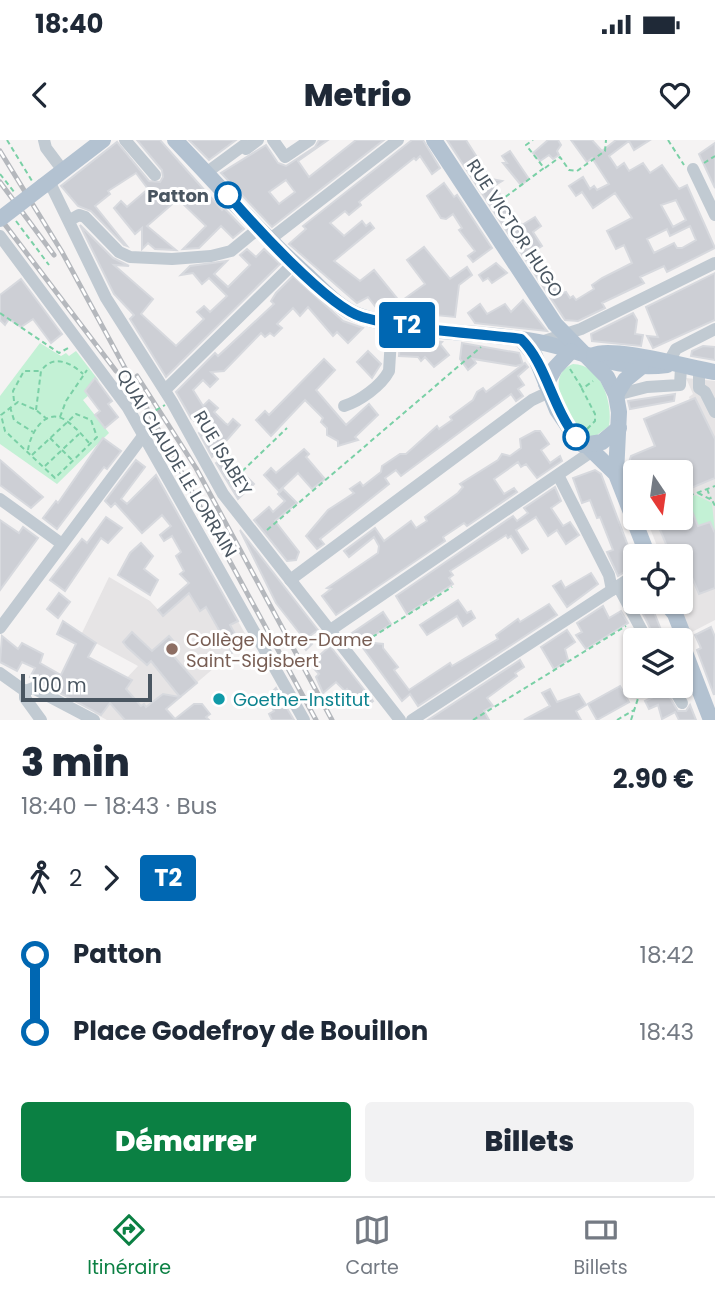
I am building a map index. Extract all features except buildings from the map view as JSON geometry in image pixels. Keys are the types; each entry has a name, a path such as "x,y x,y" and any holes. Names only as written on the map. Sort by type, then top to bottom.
{"main road":[{"path":"8,220 43,185 103,140"},
{"path":"175,140 263,235 345,309 362,317 539,342 605,363 645,367 674,366"},
{"name":"RUE VICTOR HUGO","path":"434,140 537,298 566,334 579,356 607,377 616,395"},
{"path":"521,339 535,356 565,422 615,474 643,544"},
{"path":"548,388 555,368 579,356 601,351 707,370"},
{"path":"615,474 619,428 616,395 625,380 645,367"},
{"path":"585,444 602,442 619,428"},
{"path":"693,678 711,720"}],"street":[{"path":"44,140 58,164"},
{"path":"125,140 155,176"},
{"path":"206,173 244,145 246,149 258,140"},
{"path":"273,140 285,157 310,140"},
{"path":"70,220 82,215 119,251 130,257 185,259 228,252 263,235 398,140"},
{"path":"693,170 715,215"},
{"name":"RUE ISABEY","path":"43,185 70,220 110,306 165,390 223,494 400,720"},
{"name":"QUAI CLAUDE LE LORRAIN","path":"0,236 96,363 143,436 304,720"},
{"path":"539,342 566,334 715,262"},
{"path":"165,390 294,264"},
{"path":"345,407 356,402 389,371 392,322"},
{"path":"616,395 647,387 680,385 674,366 676,349 715,329"},
{"path":"645,367 647,387"},
{"path":"707,370 699,388 705,392 714,409"},
{"path":"290,580 548,388"},
{"path":"0,628 143,436"},
{"path":"329,631 558,475 585,444"},
{"path":"558,475 615,588 640,628"},
{"path":"0,499 62,544"},
{"path":"412,720 623,583"},
{"path":"0,673 25,691"},
{"path":"25,691 33,688 94,720"},
{"path":"25,691 25,698 41,719"},
{"path":"679,698 682,704"}],"path":[{"path":"7,140 43,185"},
{"path":"533,140 526,145 544,168"},
{"path":"482,214 560,157 569,170 577,171 605,151 606,140"},
{"path":"668,140 688,172 715,156"},
{"path":"8,220 49,265"},
{"path":"0,313 59,353 79,340"},
{"path":"262,534 481,346"},
{"path":"579,356 582,388 595,418 585,444"},
{"path":"36,410 41,371 54,362 70,361 83,374"},
{"path":"60,417 66,401 83,374 96,363"},
{"path":"14,402 13,391 24,371 29,368 41,371"},
{"path":"582,388 599,377"},
{"path":"14,402 1,415 3,427 55,478 97,437 92,420 80,414 32,455"},
{"path":"14,402 36,410 47,419"},
{"path":"141,419 165,405"},
{"path":"9,406 14,420 33,432"},
{"path":"27,452 33,432 47,419 60,417 91,445"},
{"path":"226,486 287,428"},
{"path":"44,467 80,433"},
{"path":"49,438 73,461"},
{"path":"693,494 715,487"},
{"path":"707,489 715,506"},
{"path":"697,493 712,500"},
{"path":"354,649 452,587"},
{"path":"473,720 636,620"},
{"path":"631,720 638,698"},
{"path":"617,720 634,710"}],"shaded area":[{"path":"686,378 715,381 715,620 693,631 693,628 688,628 683,614 693,614 693,544 656,544 651,530 693,530 693,460 629,460 631,456 655,446 644,419 690,400 689,397 693,394"},
{"name":"Collège Notre-Dame Saint-Sigisbert","path":"211,573 248,639 153,720 107,720 94,713 138,666 81,635 109,577 150,601 163,615"}],"green space":[{"path":"40,343 61,356 66,353 69,356 76,351 99,381 94,378 85,391 89,395 83,400 109,433 57,484 0,444 0,396"},
{"path":"573,364 591,370 607,396 609,426 593,438 583,435 572,419 559,388 559,378 564,370"},
{"path":"696,495 712,503 715,533 710,522 698,526 693,514 693,496"}],"railway":[{"path":"0,151 62,252 316,720"},
{"path":"0,182 54,255"},
{"path":"0,218 116,371"},
{"path":"137,376 196,468 332,720"}],"bus line":[{"name":"T2","path":"228,195 294,264 336,302 353,313 403,324 521,339 538,361 557,410 576,437"}],"place":[{"name":"Patton","path":"228,195"},
{"name":"Collège Notre-Dame Saint-Sigisbert","path":"172,649"},
{"name":"Goethe-Institut","path":"219,699"}]}
